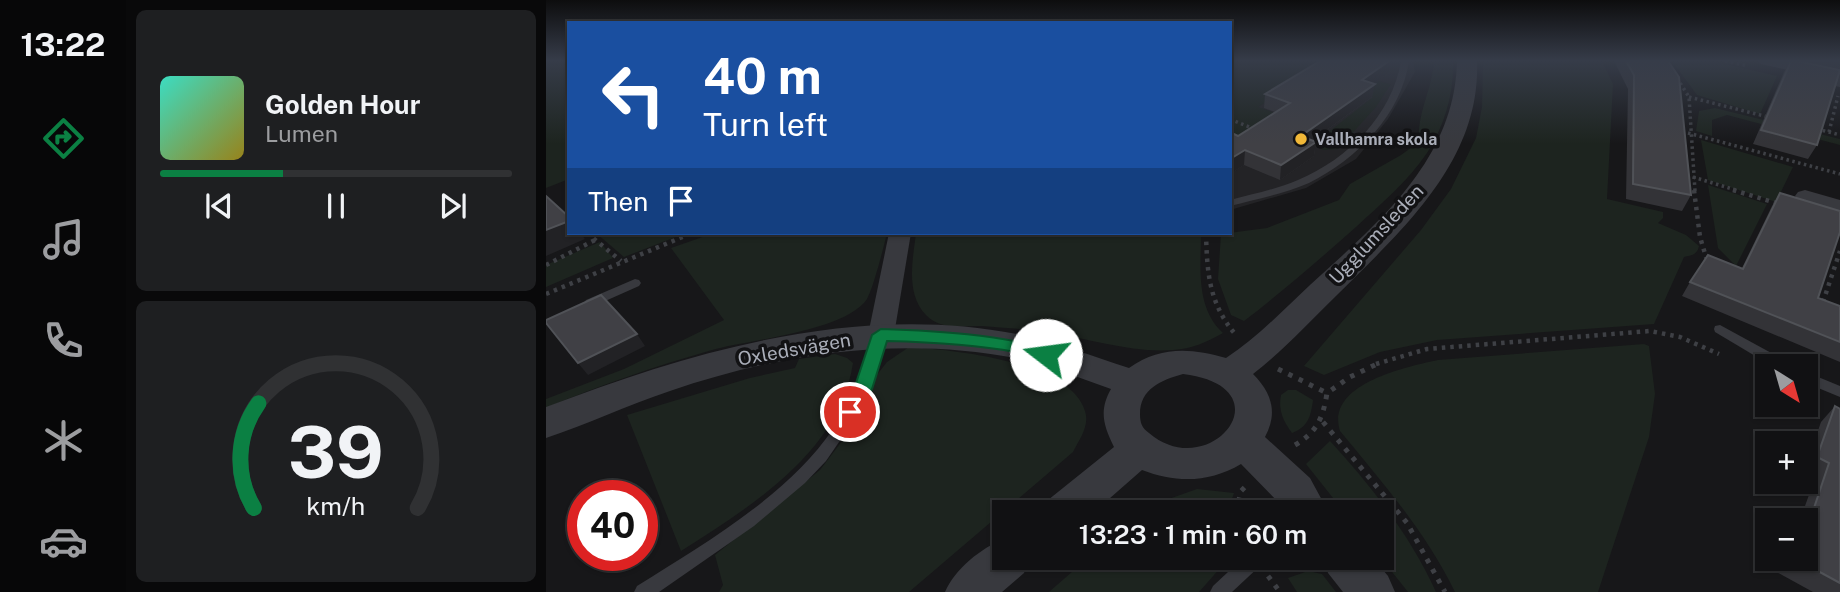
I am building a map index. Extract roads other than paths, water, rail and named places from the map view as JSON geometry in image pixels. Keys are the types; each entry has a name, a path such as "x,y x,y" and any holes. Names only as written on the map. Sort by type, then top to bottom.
{"street":[{"name":"Ugglumsleden","path":"1229,373 1257,355 1344,270 1430,176 1450,144 1461,118 1466,89"},
{"path":"1797,202 1840,207"},
{"path":"881,335 900,235"},
{"name":"Oxledsvägen","path":"546,423 620,393 690,371 760,353 836,339 881,335 950,337 1015,346 1132,382"},
{"path":"1254,452 1226,454 1193,464 1170,463 1139,449 1125,432 1120,412 1125,393 1132,382 1159,366 1183,361 1208,363 1229,373 1244,387 1252,404 1254,452 1295,491 1300,500"},
{"path":"1078,500 1139,449"},
{"path":"968,592 994,570"},
{"path":"1354,570 1372,592"}],"lane":[{"path":"1232,202 1306,180 1352,150 1396,99 1400,89"},
{"path":"581,308 635,283"},
{"path":"1720,329 1763,354"},
{"path":"643,592 739,527 806,472 837,435 863,389 881,335"},
{"path":"1818,382 1840,392"},
{"path":"1219,592 1243,570"}],"place":[{"name":"Vallhamra skola","path":"1301,139"}]}
